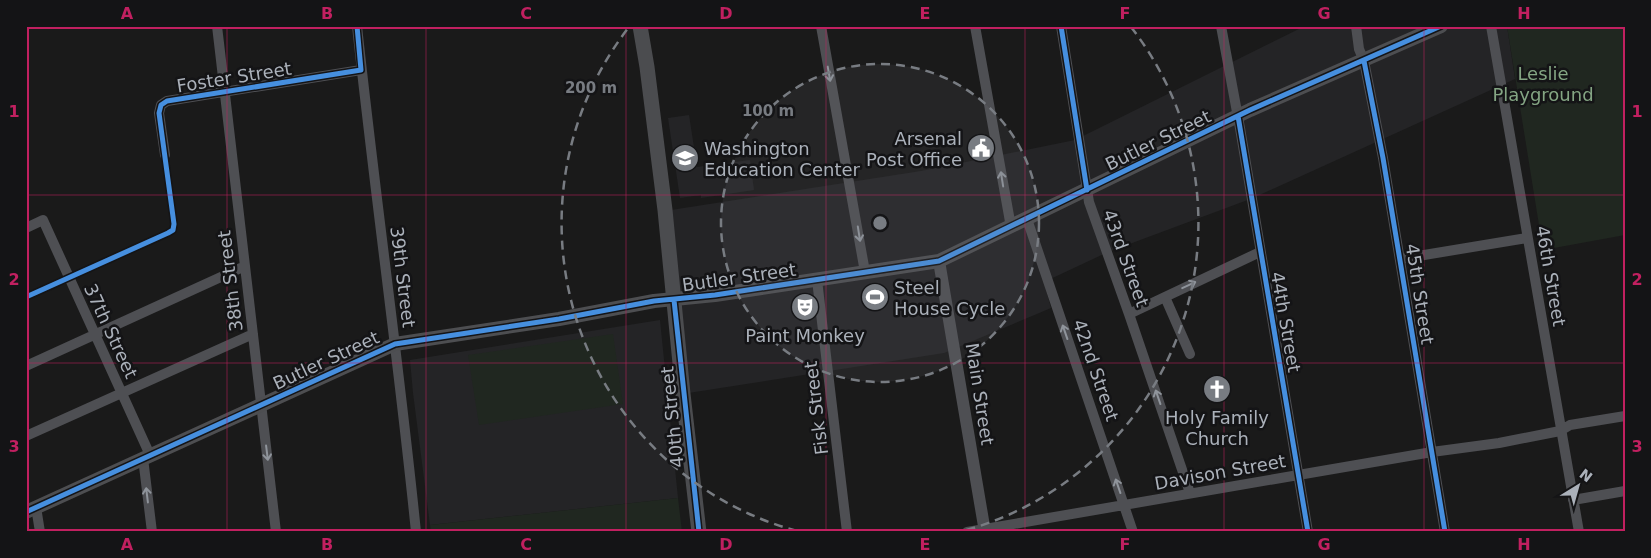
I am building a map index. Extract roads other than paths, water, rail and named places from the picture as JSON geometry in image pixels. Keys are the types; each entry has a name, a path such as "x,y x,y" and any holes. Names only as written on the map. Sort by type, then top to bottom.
{"main road":[{"name":"Butler Street","path":"31,509 395,344 566,318 654,302 715,296 939,261 1238,116 1441,26"},
{"name":"40th Street","path":"644,27 644,46 699,532"}],"street":[{"name":"38th Street","path":"217,26 276,532"},
{"name":"39th Street","path":"357,26 395,344 413,531"},
{"path":"821,26 865,272"},
{"path":"975,26 1011,227"},
{"name":"43rd Street","path":"1061,26 1089,202 1130,314 1190,493"},
{"name":"44th Street","path":"1221,26 1238,116 1308,532"},
{"name":"45th Street","path":"1356,26 1383,158 1445,532"},
{"name":"46th Street","path":"1491,26 1527,238 1545,330 1560,432 1579,532"},
{"name":"Foster Street","path":"165,155 159,113 161,105 167,101 362,70"},
{"name":"42nd Street","path":"1027,219 1134,532"},
{"name":"37th Street","path":"26,228 43,220 122,393 147,457 152,532"},
{"path":"1400,259 1527,238"},
{"path":"1130,314 1260,252"},
{"name":"Main Street","path":"939,261 984,530"},
{"path":"26,366 245,266"},
{"name":"Fisk Street","path":"817,280 847,532"},
{"path":"1165,297 1190,354"},
{"path":"26,436 253,334"},
{"name":"Davison Street","path":"967,532 1432,452 1499,443 1560,432 1570,425 1625,416"},
{"path":"1573,500 1625,491"},
{"path":"31,509 40,532"}],"place":[{"name":"Arsenal Post Office","path":"981,148"},
{"name":"Washington Education Center","path":"685,158"},
{"name":"Steel House Cycle","path":"875,297"},
{"name":"Paint Monkey","path":"805,307"},
{"name":"Holy Family Church","path":"1217,389"}],"park label":[{"name":"Leslie Playground","path":"1543,83"}]}
